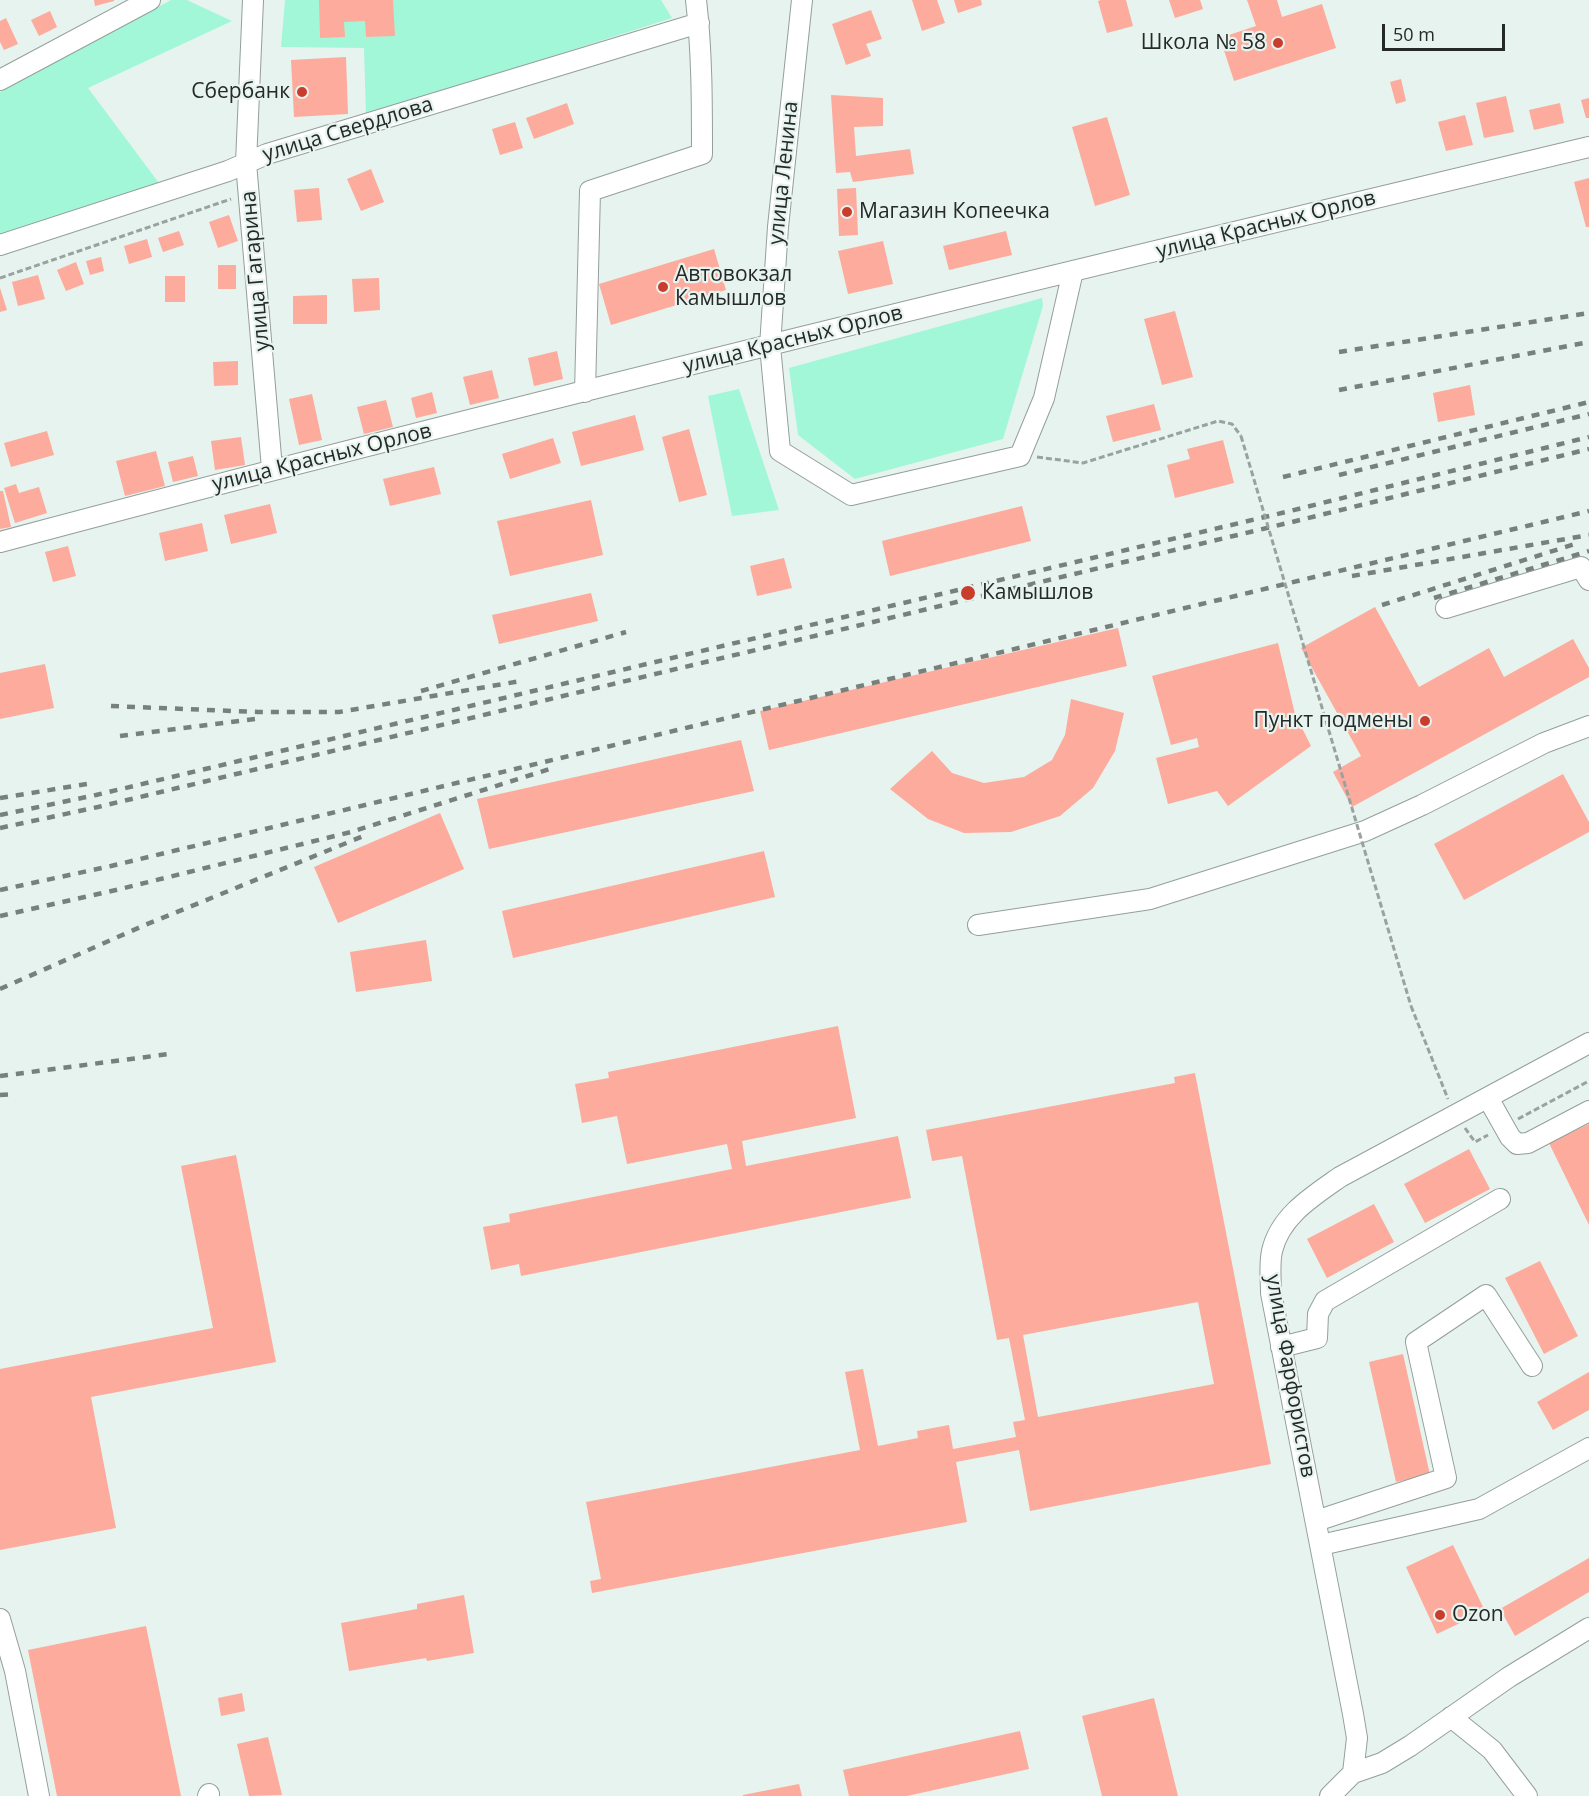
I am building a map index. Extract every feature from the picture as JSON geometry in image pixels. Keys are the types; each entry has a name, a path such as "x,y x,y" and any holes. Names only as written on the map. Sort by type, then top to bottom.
{"street":[{"path":"0,80 150,0"},
{"name":"улица Гагарина","path":"253,0 246,163 272,469"},
{"path":"585,392 590,191 702,153 699,23 696,0"},
{"name":"улица Ленина","path":"802,0 778,227 770,346 780,451 851,495 1020,456"},
{"name":"улица Свердлова","path":"0,245 228,171 267,154 699,23"},
{"name":"улица Красных Орлов","path":"0,542 272,469 1073,271 1589,147"},
{"path":"1020,456 1044,398 1073,271"},
{"path":"1446,608 1581,567 1589,580"},
{"path":"978,925 1150,899 1365,831 1422,805 1544,743 1589,726"},
{"name":"улица Фарфористов","path":"1353,1773 1357,1738 1343,1654 1271,1293 1272,1250 1284,1224 1303,1203 1340,1176 1589,1043"},
{"path":"1488,1098 1510,1137 1518,1144 1528,1143 1589,1111"},
{"path":"1281,1347 1317,1338 1318,1314 1324,1301 1500,1199"},
{"path":"1316,1521 1446,1478 1416,1342 1486,1295 1532,1366"},
{"path":"1321,1545 1479,1509 1589,1448"},
{"path":"0,1619 15,1671 39,1796"},
{"path":"1330,1796 1353,1773 1382,1763 1410,1746 1509,1677 1589,1628"},
{"path":"1451,1717 1492,1750 1527,1796"}],"path":[{"path":"0,278 249,192"},
{"path":"1020,456 1083,463 1218,421 1232,424 1241,436 1412,1006 1444,1093 1475,1142 1589,1081"}],"green space":[{"path":"171,0 187,0 232,21 88,88 162,187 0,239 0,92"},
{"path":"285,0 661,0 672,18 366,116 364,48 281,47"},
{"path":"1042,298 1043,306 1003,439 855,479 798,435 789,368"},
{"path":"739,389 779,510 732,516 708,396"}],"building":[{"path":"94,0 114,0 114,1 95,6"},
{"path":"319,0 393,0 395,36 366,37 365,21 344,22 345,37 320,38"},
{"path":"912,0 937,0 945,23 922,31"},
{"path":"954,0 981,0 982,5 958,13"},
{"path":"1126,0 1133,26 1107,33 1098,1"},
{"name":"Школа № 58","path":"1169,0 1200,0 1203,9 1175,18"},
{"name":"Школа № 58","path":"1247,0 1277,0 1282,17 1322,4 1336,48 1234,81 1220,38 1256,26"},
{"path":"871,10 882,39 866,44 871,56 846,65 832,24"},
{"path":"50,11 57,27 39,36 31,20"},
{"path":"6,18 18,44 4,50 0,42 0,21"},
{"path":"346,57 348,114 294,117 291,60"},
{"path":"1401,79 1406,101 1396,104 1390,82"},
{"path":"831,95 883,98 883,126 854,127 856,156 910,149 914,174 853,182 850,172 836,173"},
{"path":"1506,96 1514,132 1484,138 1476,103"},
{"path":"1589,98 1589,118 1586,118 1581,100"},
{"path":"567,103 574,124 534,139 526,118"},
{"path":"1560,103 1564,123 1534,130 1529,110"},
{"path":"1465,115 1473,145 1446,151 1438,122"},
{"path":"1107,117 1130,195 1095,206 1072,127"},
{"path":"515,122 523,148 500,155 492,129"},
{"path":"371,169 384,202 361,211 347,179"},
{"path":"1589,178 1589,227 1586,227 1574,182"},
{"path":"319,188 322,220 297,222 294,190"},
{"name":"Магазин Копеечка","path":"856,188 858,235 839,236 837,189"},
{"path":"229,215 238,241 218,248 209,222"},
{"path":"179,231 184,245 163,252 158,238"},
{"path":"1006,231 1012,255 949,270 943,246"},
{"path":"147,239 152,257 129,264 124,246"},
{"path":"883,241 893,284 848,294 838,251"},
{"name":"Автовокзал Камышлов","path":"714,249 726,290 611,325 599,284"},
{"path":"101,257 104,271 90,275 86,261"},
{"path":"76,262 84,284 66,291 57,270"},
{"path":"218,265 236,265 236,289 218,289"},
{"path":"38,275 45,299 18,306 12,282"},
{"path":"165,276 185,276 185,302 165,302"},
{"path":"379,278 380,310 354,312 352,279"},
{"path":"0,288 7,310 0,312"},
{"path":"327,295 327,324 293,324 293,296"},
{"path":"1175,311 1193,377 1162,385 1144,319"},
{"path":"557,351 563,379 534,386 528,358"},
{"path":"238,361 238,385 214,386 213,362"},
{"path":"492,370 499,398 470,405 463,377"},
{"path":"1470,385 1475,415 1438,422 1433,393"},
{"path":"432,392 437,413 416,418 411,398"},
{"path":"312,394 322,440 299,445 289,399"},
{"path":"386,400 393,427 364,434 357,407"},
{"path":"1154,404 1161,430 1113,442 1106,416"},
{"path":"635,415 644,450 581,466 572,432"},
{"path":"689,429 707,495 679,502 662,437"},
{"path":"47,431 54,455 11,467 4,443"},
{"path":"241,437 245,465 215,470 211,441"},
{"path":"553,438 561,463 510,479 502,454"},
{"path":"1223,440 1234,483 1175,498 1167,465 1190,459 1187,449"},
{"path":"156,451 165,486 125,496 116,461"},
{"path":"193,456 198,476 173,482 168,462"},
{"path":"434,467 441,494 390,506 383,479"},
{"path":"16,484 19,493 39,487 47,513 15,523 4,488"},
{"path":"0,491 3,491 11,527 0,529"},
{"path":"591,500 603,555 510,576 497,521"},
{"path":"270,504 277,533 231,544 224,515"},
{"name":"Камышлов","path":"1022,506 1031,541 890,576 882,541"},
{"path":"202,523 208,551 165,561 159,533"},
{"path":"68,546 76,576 53,582 45,552"},
{"path":"784,558 792,588 757,596 750,566"},
{"path":"591,593 598,621 499,644 492,615"},
{"name":"Пункт подмены","path":"1375,607 1419,687 1489,648 1504,677 1573,639 1589,668 1589,677 1352,807 1333,772 1361,756 1301,648"},
{"path":"1118,628 1127,666 769,750 760,711"},
{"path":"1278,643 1295,714 1311,746 1228,806 1217,791 1168,804 1156,758 1199,747 1197,738 1171,745 1152,676"},
{"path":"45,664 54,708 0,719 0,673"},
{"path":"1071,699 1124,713 1115,751 1093,788 1060,816 1011,832 964,833 928,819 890,789 932,751 952,773 984,783 1024,777 1052,760 1065,735"},
{"path":"741,740 754,791 489,849 477,799"},
{"path":"1563,774 1589,822 1589,832 1464,900 1434,844"},
{"path":"440,813 464,869 338,923 314,867"},
{"path":"764,851 775,897 513,958 502,911"},
{"path":"426,940 432,981 356,992 350,952"},
{"path":"838,1026 856,1118 742,1141 746,1166 898,1136 911,1198 521,1276 519,1264 491,1270 483,1227 510,1222 509,1214 732,1169 727,1144 627,1164 617,1116 582,1123 575,1084 609,1078 608,1072"},
{"path":"1195,1073 1271,1464 1030,1511 1019,1450 956,1462 967,1522 592,1593 590,1581 601,1579 586,1502 860,1450 845,1372 863,1369 878,1446 918,1438 917,1431 949,1425 953,1449 1016,1437 1013,1422 1025,1420 1009,1338 997,1340 962,1156 932,1161 926,1130 1175,1083 1174,1077","holes":["1198,1302 1214,1384 1038,1417 1023,1335"]},
{"path":"1589,1124 1589,1225 1549,1143"},
{"path":"1469,1149 1490,1189 1425,1223 1404,1184"},
{"path":"236,1155 276,1362 91,1397 116,1528 0,1550 0,1369 213,1328 181,1166"},
{"path":"1374,1204 1394,1242 1327,1278 1307,1239"},
{"path":"1540,1261 1578,1336 1544,1354 1505,1278"},
{"path":"1403,1354 1430,1475 1396,1482 1369,1362"},
{"path":"1589,1372 1589,1410 1553,1430 1537,1402"},
{"path":"1453,1545 1485,1611 1437,1634 1406,1567"},
{"path":"1589,1558 1589,1592 1515,1636 1500,1609"},
{"path":"464,1595 474,1653 427,1661 426,1658 349,1671 341,1623 417,1609 417,1604"},
{"path":"146,1626 181,1796 57,1796 28,1650"},
{"path":"242,1693 245,1711 221,1716 218,1698"},
{"path":"1154,1698 1178,1796 1102,1796 1082,1716"},
{"path":"1020,1731 1029,1769 907,1796 849,1796 843,1770"},
{"path":"268,1737 282,1795 249,1796 237,1744"},
{"path":"799,1784 802,1796 743,1796 743,1795"}],"railway":[{"path":"1339,352 1589,313"},
{"path":"1339,390 1589,342"},
{"path":"1283,477 1589,402"},
{"path":"1339,475 1589,414"},
{"path":"0,815 96,795 1290,511 1589,437"},
{"path":"0,828 98,807 1589,449"},
{"path":"0,890 111,866 1589,511"},
{"path":"1352,576 1589,535"},
{"path":"1382,605 1575,544"},
{"path":"1434,598 1589,551"},
{"path":"421,691 626,632"},
{"path":"111,706 258,712 339,712 521,681"},
{"path":"120,736 255,719"},
{"path":"0,916 351,832 556,767"},
{"path":"0,798 93,783"},
{"path":"0,989 145,925 366,835"},
{"path":"0,1076 169,1054"},
{"path":"0,1095 15,1094"}],"place":[{"name":"Школа № 58","path":"1278,43"},
{"name":"Сбербанк","path":"302,92"},
{"name":"Магазин Копеечка","path":"847,212"},
{"name":"Автовокзал Камышлов","path":"663,287"},
{"name":"Камышлов","path":"968,593"},
{"name":"Пункт подмены","path":"1425,721"},
{"name":"Ozon","path":"1440,1615"}]}
